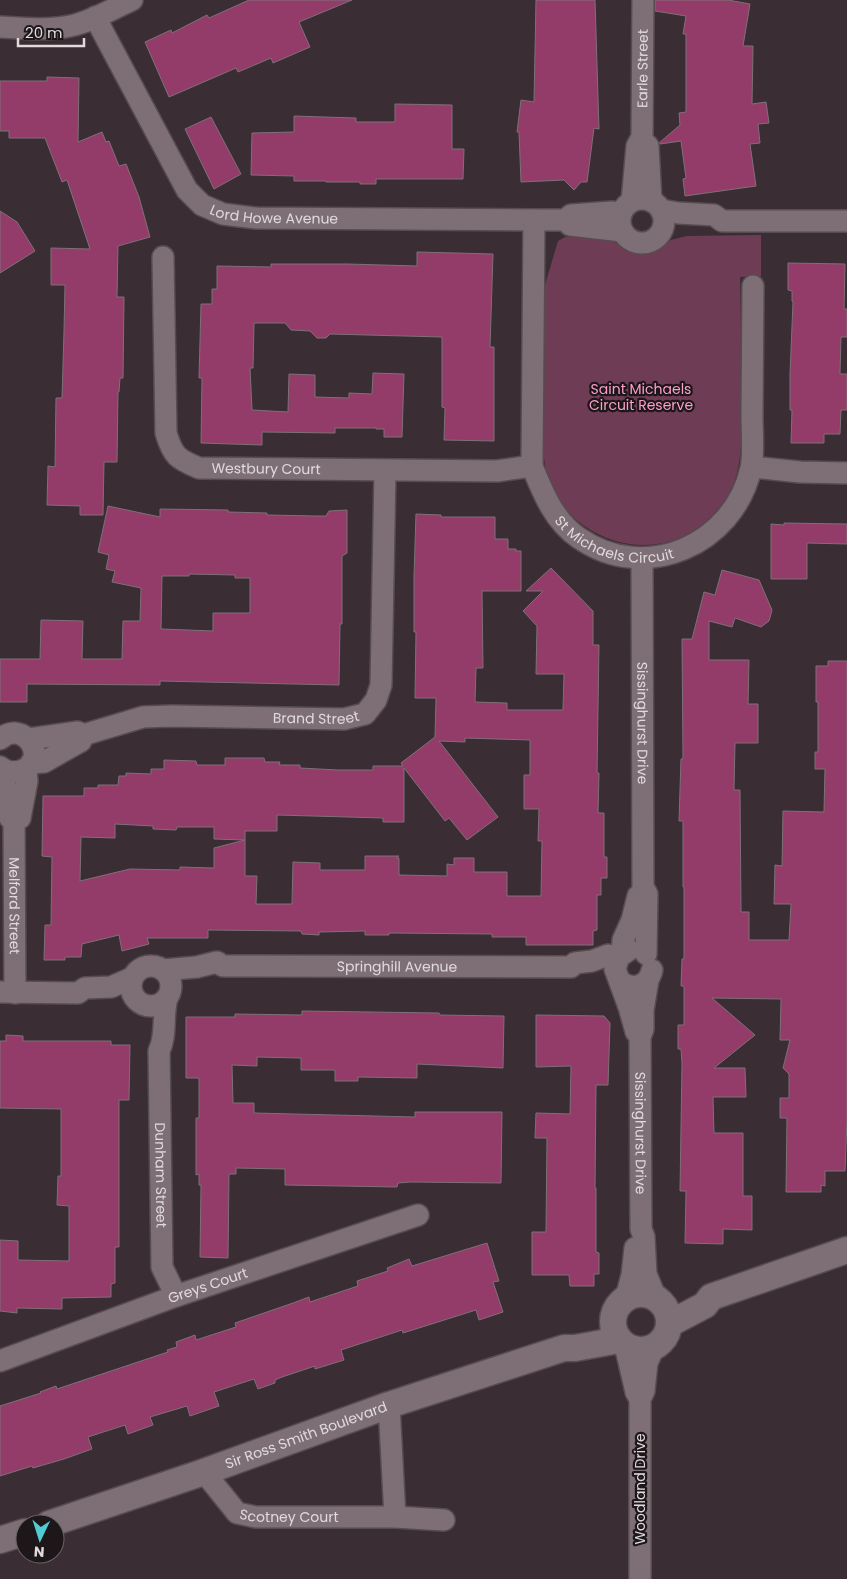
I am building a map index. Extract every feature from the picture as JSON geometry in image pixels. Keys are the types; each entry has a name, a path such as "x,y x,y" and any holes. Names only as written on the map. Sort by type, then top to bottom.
{"street":[{"path":"0,27 47,28 71,26 96,17 132,0"},
{"name":"Earle Street","path":"643,0 642,137 637,146 637,211 664,220 661,231"},
{"name":"Lord Howe Avenue","path":"96,17 188,190 202,204 223,214 256,218 565,220 570,225 637,211 714,215 722,221 847,221"},
{"path":"637,211 632,241 642,243 651,241 661,231"},
{"name":"St Michaels Circuit","path":"534,220 532,466 544,498 562,523 578,538 597,548 617,555 642,558 667,555 689,548 709,535 726,518 740,496 752,467 753,286"},
{"name":"Lord Howe Avenue","path":"661,231 679,228 714,227 722,221"},
{"name":"Westbury Court","path":"163,257 166,434 172,451 181,461 199,468 385,471 496,471 532,466"},
{"path":"752,467 800,472 847,473"},
{"name":"Brand Street","path":"0,739 7,734 13,733 29,739 78,732 83,735 143,717 344,719 365,714 376,700 381,685 385,471"},
{"name":"Sissinghurst Drive","path":"642,558 643,888 647,894 646,954"},
{"name":"Brand Street","path":"0,767 6,771 13,772 44,762 81,741 83,735"},
{"path":"28,766 34,754 32,743 29,739"},
{"name":"Melford Street","path":"14,821 20,818 28,766"},
{"name":"Melford Street","path":"0,767 8,795 10,818 14,821 8,992"},
{"name":"Sissinghurst Drive","path":"640,1037 634,1029 619,967 623,940 632,920 638,894 643,888"},
{"path":"636,950 646,954 652,967 648,980 644,984 634,987 629,986 619,967 626,951 636,950"},
{"name":"Springhill Avenue","path":"163,970 197,967 217,962 223,966 571,967 573,971 619,967"},
{"name":"Springhill Avenue","path":"168,996 198,974 217,970 223,966"},
{"path":"8,992 78,992 85,988 111,987 132,978 140,969 146,967 157,967 163,970 171,983 168,996 158,1005 148,1006 141,1003 85,998 78,992"},
{"path":"132,978 132,991 141,1003"},
{"name":"Sissinghurst Drive","path":"648,980 643,1010 643,1029 640,1037 641,1229 644,1237 646,1274 663,1309"},
{"name":"Dunham Street","path":"168,996 164,1009 164,1042 160,1051 162,1267 176,1296"},
{"name":"Dunham Street","path":"141,1003 154,1043 160,1051"},
{"name":"Greys Court","path":"0,1361 176,1296 418,1215"},
{"name":"Sissinghurst Drive","path":"620,1306 632,1275 636,1237 641,1229"},
{"path":"663,1309 680,1298 704,1293 711,1297 847,1250"},
{"path":"642,1294 663,1309 664,1338 654,1347 639,1350 622,1343 613,1327 620,1306 642,1294"},
{"name":"Sir Ross Smith Boulevard","path":"564,1348 570,1340 588,1332 620,1306"},
{"name":"Sir Ross Smith Boulevard","path":"65,1519 204,1472 389,1405 564,1348 622,1343"},
{"name":"Woodland Drive","path":"622,1343 636,1392 640,1399"},
{"name":"Woodland Drive","path":"640,1579 640,1399 644,1391 647,1363 654,1347"},
{"path":"389,1405 395,1517"},
{"name":"Scotney Court","path":"204,1472 237,1514 256,1517 395,1517 444,1520"},
{"path":"0,1540 15,1535"}],"green space":[{"name":"Saint Michaels Circuit Reserve","path":"761,235 761,276 740,277 741,447 734,484 726,499 704,523 688,534 672,541 636,545 600,535 578,521 559,502 550,484 543,450 543,300 545,285 558,241 565,237 598,236 621,244 632,251 642,252 667,241 687,236"}],"building":[{"path":"249,0 352,0 299,22 310,47 273,63 271,58 238,72 236,68 169,97 145,42 171,30 172,33 207,15 209,18"},
{"path":"536,0 595,0 599,129 594,128 587,182 581,182 574,190 564,180 521,182 519,132 517,132 521,100 534,102"},
{"path":"655,0 728,0 750,4 743,46 753,46 752,104 766,102 769,123 758,124 760,143 750,144 756,186 685,196 683,179 686,178 681,141 659,143 680,125 679,113 686,112 686,34 683,34 686,16 655,11"},
{"path":"47,77 79,78 78,142 102,132 106,142 109,141 119,166 126,164 139,197 150,237 118,246 117,297 124,297 123,378 120,378 118,392 117,462 104,462 103,515 80,515 80,506 47,505 48,466 55,467 56,398 62,398 65,285 51,285 51,248 90,249 67,180 62,182 45,138 9,138 9,131 0,131 0,81 47,81"},
{"path":"395,104 452,105 452,149 464,149 463,179 376,179 376,184 360,184 360,182 294,181 294,176 251,175 252,133 294,132 294,116 356,118 356,122 395,122"},
{"path":"211,117 241,174 214,189 185,129"},
{"path":"0,211 17,222 35,251 0,273"},
{"path":"417,252 493,254 490,347 494,347 494,441 444,440 445,408 442,407 442,337 330,334 326,338 317,338 310,331 291,330 285,323 254,323 253,368 250,368 252,410 288,412 289,374 315,375 315,397 349,398 349,393 372,394 373,373 404,374 402,437 384,437 384,429 335,428 335,433 262,432 262,445 201,443 202,378 199,378 201,304 212,304 212,289 217,289 217,266 271,267 271,264 348,264 417,266"},
{"path":"788,263 845,264 844,309 847,309 847,337 841,337 840,374 847,374 847,410 841,410 840,434 824,434 824,443 791,443 790,374 793,302 792,291 788,290"},
{"path":"108,506 160,517 160,509 228,510 228,512 267,513 267,515 316,516 326,516 329,511 347,510 347,553 342,556 342,624 340,624 339,685 160,681 160,685 27,684 27,702 0,702 0,659 40,659 41,620 83,621 82,659 122,659 123,621 140,621 141,588 112,582 115,571 106,569 109,555 98,552","holes":["189,574 235,575 235,578 250,578 250,613 213,613 213,631 161,629 162,576 189,576"]},
{"path":"416,514 441,515 441,517 495,517 495,539 508,539 508,549 521,551 521,591 482,591 483,668 476,668 475,702 507,703 507,710 563,710 564,674 536,674 537,626 523,611 543,591 526,591 551,568 593,611 593,645 599,645 598,813 604,813 604,857 607,857 607,878 601,878 601,895 597,895 597,930 593,931 593,945 526,945 526,937 492,937 492,934 389,933 389,935 365,935 365,931 319,932 319,935 302,934 301,931 208,930 208,938 147,938 149,944 122,951 119,935 82,944 81,957 65,957 65,960 44,960 45,925 51,925 52,857 42,856 43,796 84,796 84,788 98,788 98,785 118,785 119,776 126,776 126,773 151,774 151,769 164,769 164,760 196,761 197,765 225,765 225,758 264,758 265,762 280,762 279,765 300,765 300,768 338,770 373,770 373,766 403,766 401,763 435,737 436,698 415,698 416,632 414,632","holes":["465,738 530,740 530,775 524,775 524,809 539,809 538,841 542,841 541,896 507,896 507,872 474,872 474,858 454,858 454,865 447,864 447,876 399,875 399,858 396,858 399,856 365,856 365,870 320,870 320,863 293,862 292,904 256,904 257,876 245,876 245,831 277,831 277,815 383,818 383,822 404,822 404,768 445,821 449,818 467,840 498,817 439,741 465,742","115,824 153,826 153,829 176,830 177,827 214,827 214,839 245,840 214,848 214,868 180,867 180,870 130,869 80,881 81,837 115,838"]},
{"path":"784,523 847,524 847,544 807,543 807,579 771,579 771,524 784,525"},
{"path":"722,570 759,580 772,610 769,621 761,627 735,618 732,627 709,621 709,660 749,660 748,704 758,704 758,743 735,743 734,790 740,790 741,912 749,912 749,940 789,940 791,904 774,904 775,865 782,866 783,811 824,812 825,769 815,769 815,752 818,752 816,666 828,666 828,661 847,661 847,1119 845,1171 825,1171 825,1186 821,1185 821,1192 786,1192 787,1118 780,1118 780,1098 789,1098 789,1074 783,1068 790,1040 780,1040 781,999 712,998 755,1035 714,1068 745,1068 746,1097 713,1097 714,1133 743,1133 743,1196 752,1196 752,1230 723,1229 723,1244 685,1243 686,1191 680,1191 682,1063 681,1049 678,1049 678,1025 684,1025 684,986 681,986 682,959 684,959 683,821 679,821 681,759 683,759 682,639 692,639 704,592 715,595"},
{"path":"302,1011 504,1016 503,1068 417,1064 417,1078 358,1077 358,1081 335,1081 335,1070 301,1070 301,1058 257,1057 257,1066 232,1065 233,1103 254,1103 254,1113 415,1117 415,1112 502,1112 501,1183 411,1182 398,1183 397,1187 285,1185 285,1169 236,1168 236,1174 229,1174 228,1258 200,1257 201,1185 199,1185 199,1174 196,1175 196,1118 199,1118 199,1078 186,1078 186,1017 235,1017 235,1014 302,1015"},
{"path":"536,1015 604,1016 610,1023 608,1085 596,1085 596,1252 599,1253 599,1274 594,1274 594,1286 570,1286 569,1275 532,1275 532,1232 546,1232 547,1138 535,1138 536,1113 570,1114 571,1066 536,1067"},
{"path":"6,1035 23,1036 23,1041 111,1041 111,1045 130,1045 129,1100 119,1100 119,1247 115,1247 115,1283 111,1284 111,1297 62,1298 62,1309 17,1308 17,1313 0,1311 0,1240 18,1241 18,1260 69,1261 69,1206 57,1205 58,1176 61,1176 61,1109 0,1108 0,1041 6,1041"},
{"path":"487,1243 499,1281 493,1282 503,1312 479,1320 476,1310 403,1333 402,1330 341,1350 344,1360 315,1369 315,1366 282,1377 275,1380 275,1383 258,1389 254,1379 214,1392 219,1406 190,1416 187,1406 150,1417 153,1425 128,1434 125,1425 88,1437 92,1449 64,1459 0,1476 0,1406 41,1393 56,1386 57,1389 168,1352 167,1350 177,1347 176,1342 195,1335 196,1340 236,1327 235,1323 309,1297 310,1302 358,1286 357,1281 388,1271 387,1268 409,1259 412,1266"}]}
